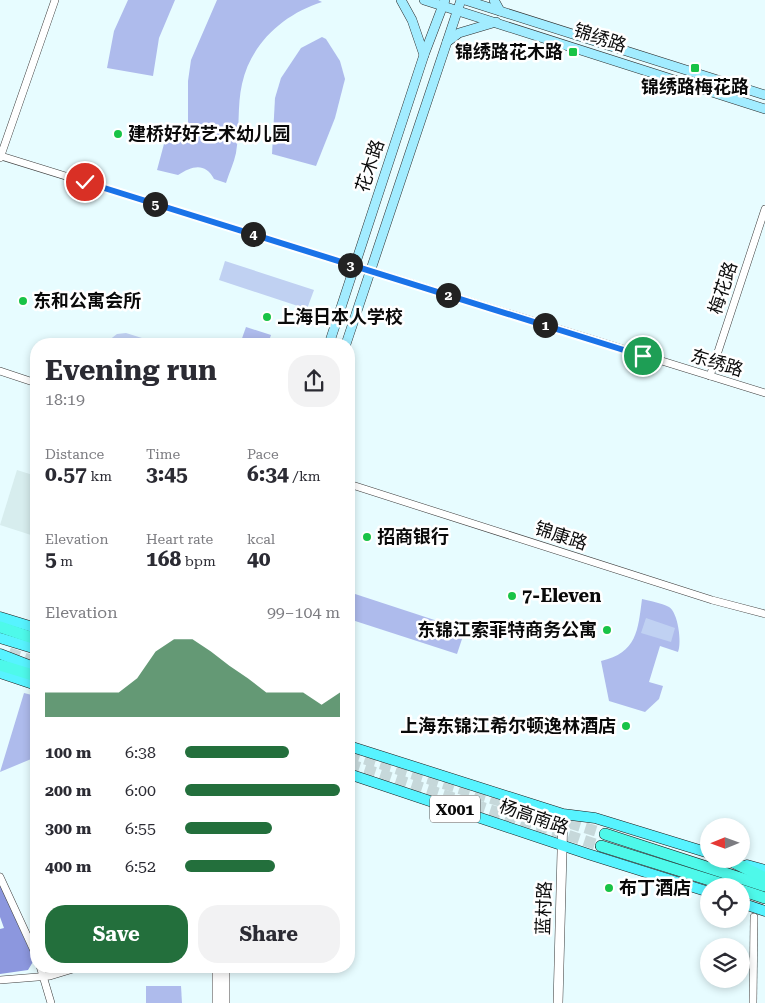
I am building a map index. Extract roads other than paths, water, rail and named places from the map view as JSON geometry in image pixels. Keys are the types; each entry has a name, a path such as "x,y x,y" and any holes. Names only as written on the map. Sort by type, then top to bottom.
{"highway":[{"path":"0,627 30,637"},
{"path":"0,665 30,674"},
{"path":"605,834 765,886"},
{"path":"601,846 703,878"},
{"path":"746,868 765,878"},
{"path":"750,893 765,898"},
{"path":"750,900 765,903"}],"main road":[{"path":"401,0 412,20 424,54"},
{"name":"锦绣路","path":"424,0 444,3 458,10 765,109"},
{"name":"花木路","path":"348,338 461,0"},
{"name":"锦绣路","path":"465,0 765,95"},
{"path":"494,0 500,12"},
{"name":"花木路","path":"331,338 424,54 444,3"},
{"path":"446,42 460,32 496,22"},
{"path":"0,617 30,626"},
{"path":"0,638 30,647"},
{"path":"0,654 30,666"},
{"path":"0,673 30,683"},
{"name":"杨高南路","path":"355,748 563,814 595,818 700,850"},
{"name":"杨高南路","path":"355,776 700,889"},
{"path":"750,866 765,870"},
{"path":"750,906 765,911"}],"street":[{"path":"0,157 55,0"},
{"name":"东绣路","path":"0,157 765,393"},
{"name":"梅花路","path":"710,376 765,209"},
{"path":"0,371 30,381"},
{"name":"锦康路","path":"355,486 712,600 765,614"},
{"name":"蓝村路","path":"558,1003 563,814"},
{"path":"0,877 30,942"},
{"path":"754,917 754,1003"},
{"path":"43,973 51,1003"},
{"path":"0,980 44,977 58,973"},
{"path":"217,973 217,1003"},
{"path":"225,973 225,1003"}],"tunnel":[{"path":"9,653 30,660"},
{"path":"355,756 605,834"},
{"path":"355,766 601,846"}],"place":[{"name":"锦绣路花木路","path":"573,52"},
{"name":"锦绣路梅花路","path":"695,68"},
{"name":"建桥好好艺术幼儿园","path":"118,134"},
{"name":"东和公寓会所","path":"23,301"},
{"name":"上海日本人学校","path":"267,317"},
{"name":"招商银行","path":"367,537"},
{"name":"7-Eleven","path":"512,596"},
{"name":"东锦江索菲特商务公寓","path":"607,630"},
{"name":"上海东锦江希尔顿逸林酒店","path":"626,726"},
{"name":"布丁酒店","path":"609,888"}]}
